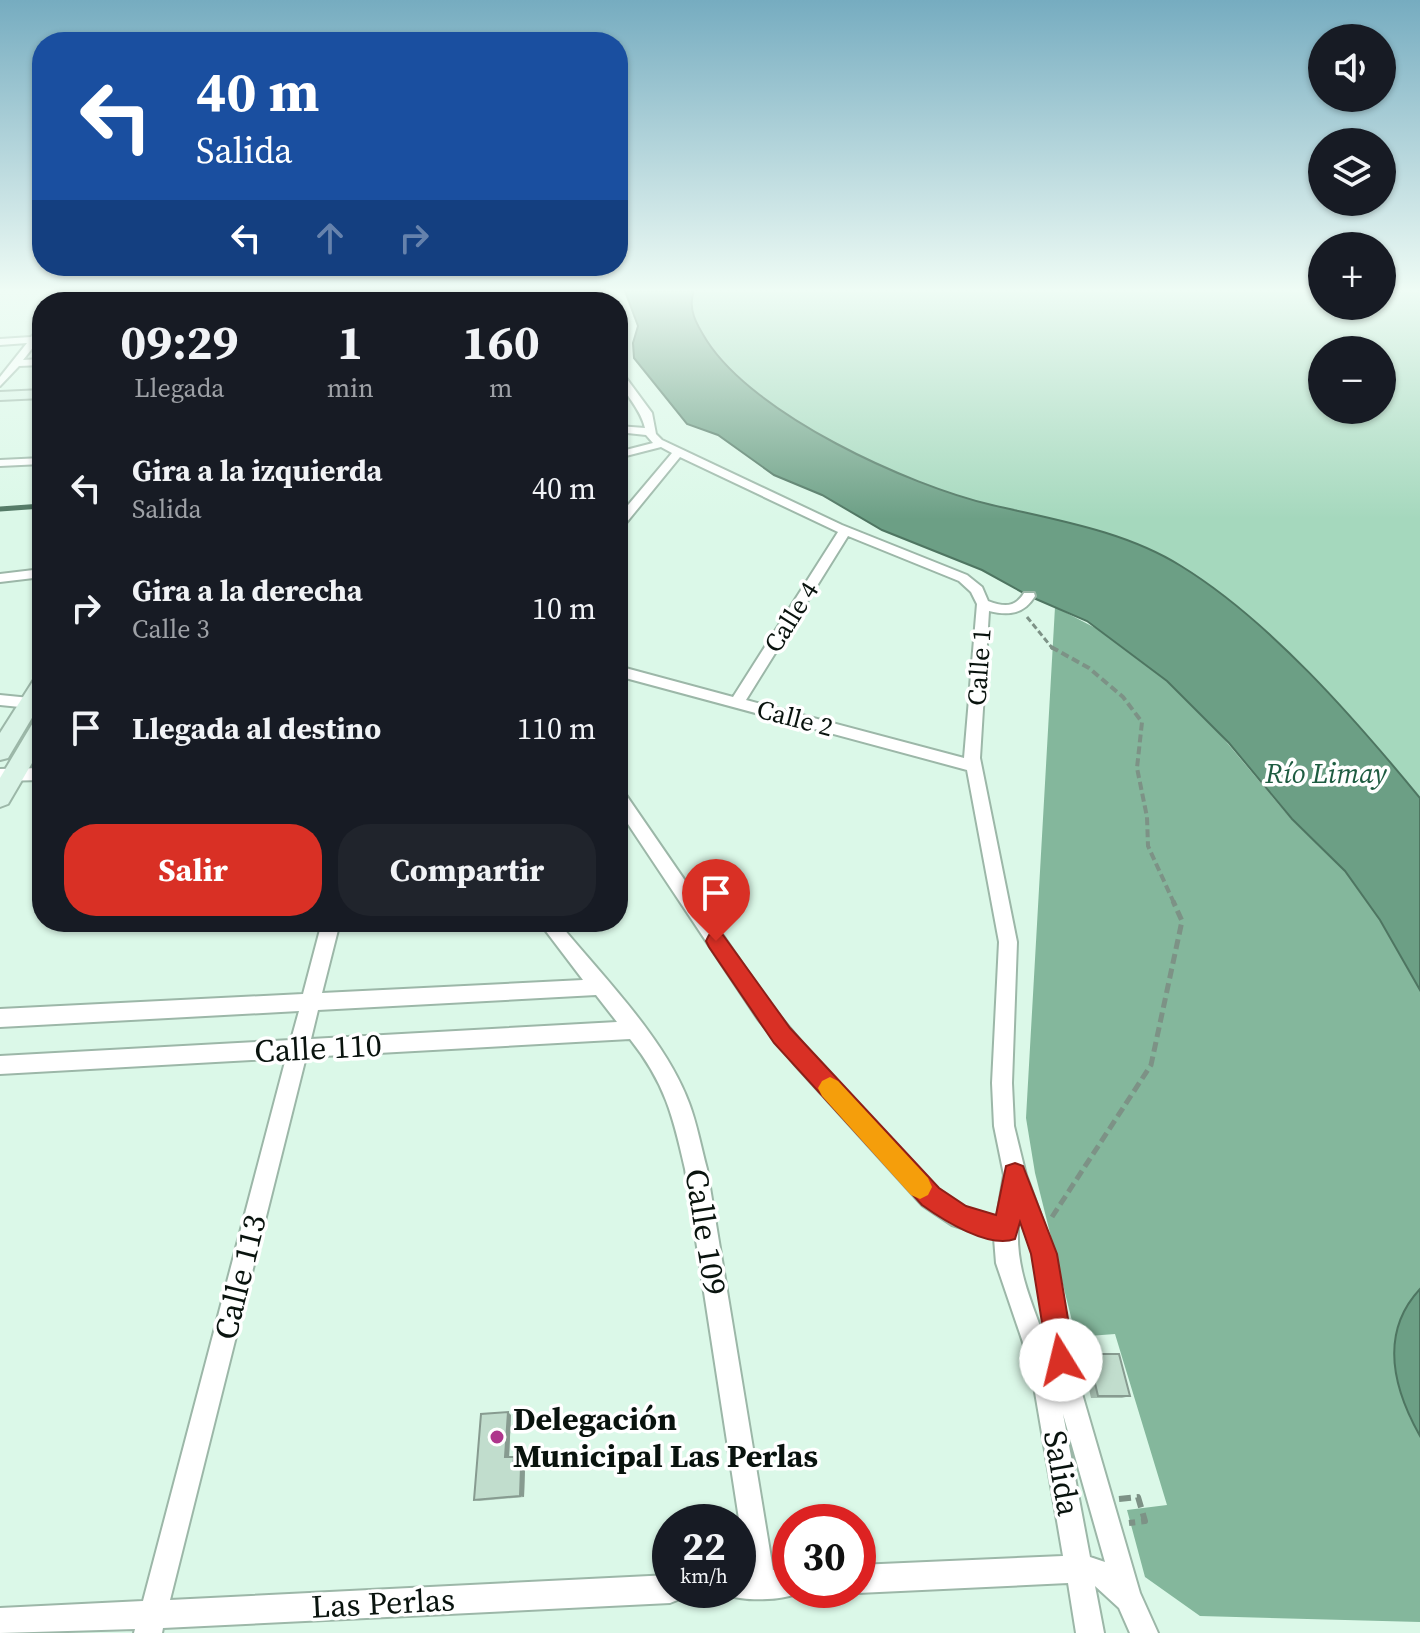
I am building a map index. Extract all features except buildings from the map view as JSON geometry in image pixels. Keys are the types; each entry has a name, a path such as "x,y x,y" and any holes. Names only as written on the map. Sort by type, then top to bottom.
{"street":[{"path":"0,383 13,367"},
{"path":"628,387 647,413 656,438 628,451"},
{"path":"0,396 32,394"},
{"name":"Calle 1","path":"628,431 656,438 678,452 845,531 963,578 977,590 983,604 972,766 1008,942 1002,1083 1004,1126 1015,1175"},
{"path":"628,513 678,452"},
{"path":"0,463 32,461"},
{"name":"Calle 4","path":"737,703 845,531"},
{"path":"0,578 32,574"},
{"path":"983,604 1006,611 1025,602"},
{"name":"Calle 2","path":"628,674 972,766"},
{"path":"0,700 30,703"},
{"path":"0,752 32,700"},
{"path":"0,798 7,775 32,741"},
{"path":"7,775 32,774"},
{"path":"628,811 765,1013 803,1059 930,1197 960,1217 1006,1230"},
{"name":"Calle 113","path":"151,1624 328,932"},
{"name":"Calle 109","path":"556,932 635,1030 673,1087 692,1146 739,1504"},
{"name":"Calle 110","path":"0,1018 600,987"},
{"name":"Calle 110","path":"0,1065 635,1030"},
{"path":"1015,1175 1040,1241 1067,1386 1128,1597 1144,1633"},
{"name":"Salida","path":"1015,1175 1006,1230 1010,1275 1042,1363 1090,1633"},
{"path":"876,1578 1079,1569 1099,1571 1128,1597"},
{"name":"Las Perlas","path":"0,1622 151,1624 652,1590"}],"path":[{"path":"1025,602 1053,649 1089,668 1123,697 1142,722 1137,768 1147,817 1148,846 1182,921 1151,1065 1063,1197 1040,1241"}],"shaded area":[{"path":"729,367 1308,367 1308,424 1396,424 1396,367 1420,367 1420,798 1339,704 1278,642 1214,588 1181,566 1113,535 992,505 918,481 836,443 760,395"},
{"path":"1055,607 1107,634 1167,681 1208,720 1291,819 1345,871 1380,920 1420,990 1420,1289 1400,1319 1409,1416 1420,1436 1420,1622 1200,1616 1145,1577 1127,1510 1167,1505 1115,1334 1076,1337 1035,1173 1026,1118"}],"water":[{"name":"Río Limay","path":"641,367 729,367 760,395 796,420 877,464 957,495 1113,535 1159,554 1214,588 1278,642 1309,673 1420,798 1420,990 1380,920 1345,871 1292,819 1229,743 1167,681 1087,621 1029,596 982,570 882,530 822,495 774,475 718,435 687,424"},
{"path":"1420,1289 1420,1436 1403,1399 1394,1361 1399,1324 1407,1306"}],"waterway":[{"path":"0,509 32,507"}],"slow traffic":[{"path":"830,1088 920,1187"}],"place":[{"name":"Delegación Municipal Las Perlas","path":"497,1437"}],"route":[{"path":"716,941 782,1035 930,1197 960,1217 1006,1230 1015,1175 1044,1254 1061,1360"}]}
